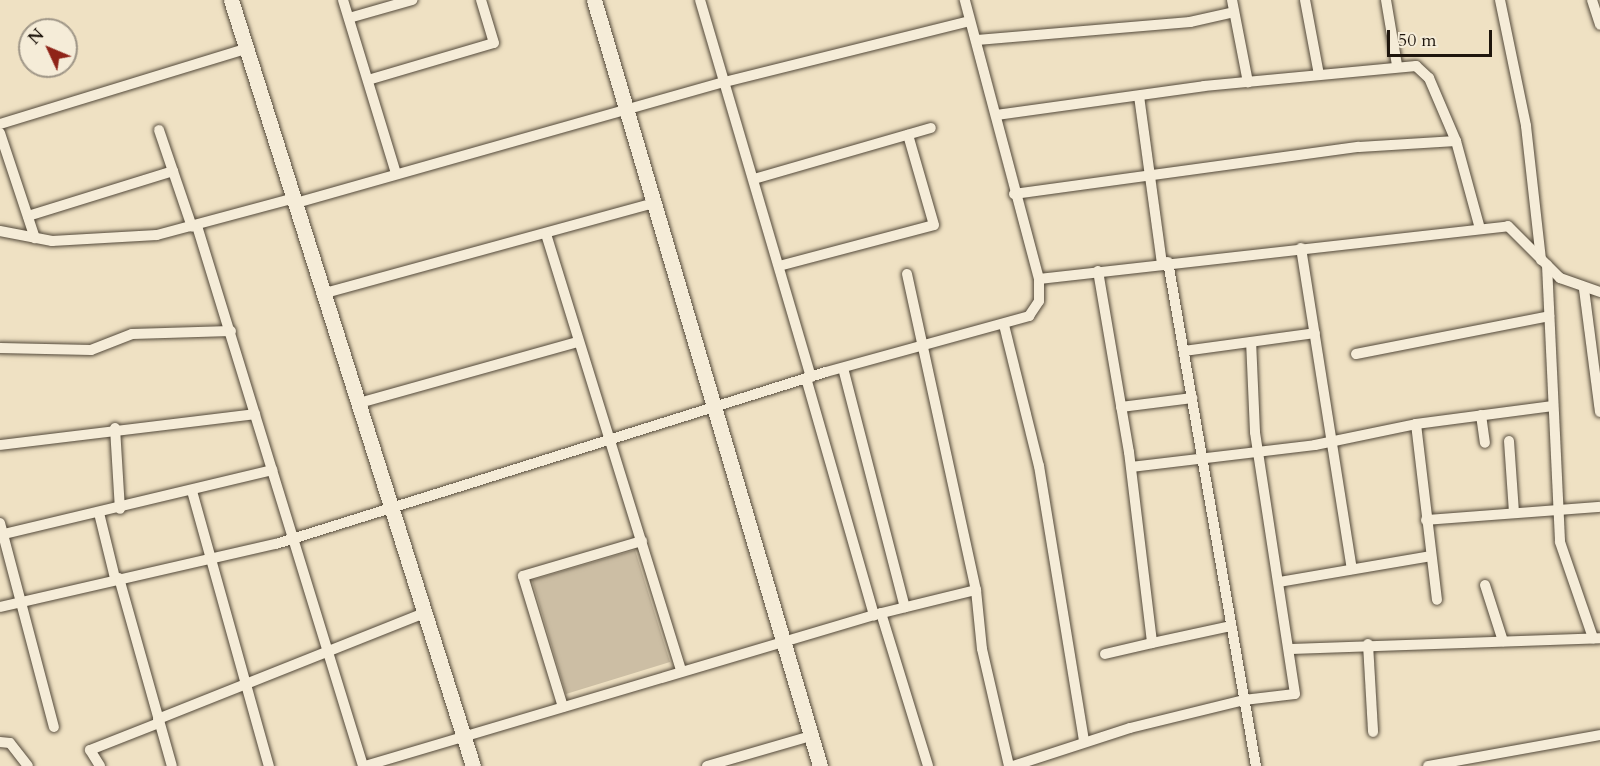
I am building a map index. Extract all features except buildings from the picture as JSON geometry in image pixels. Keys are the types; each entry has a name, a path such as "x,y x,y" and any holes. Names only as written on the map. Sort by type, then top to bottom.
{"street":[{"path":"231,0 474,766"},
{"path":"343,0 396,173"},
{"path":"349,18 412,0"},
{"path":"368,80 494,43 481,0"},
{"path":"594,0 651,204 820,766"},
{"path":"700,0 754,179 808,378 877,614 928,766"},
{"path":"0,607 295,538 712,410 808,378 1024,319 1037,307 1040,279 1014,194 977,40 964,0"},
{"path":"1232,0 1248,82"},
{"path":"1305,0 1319,75"},
{"path":"1386,0 1396,65"},
{"path":"1291,649 1368,644 1596,638 1560,542 1549,316 1544,263 1526,126 1500,0"},
{"path":"1592,0 1600,25"},
{"path":"977,40 1190,22 1234,12"},
{"path":"0,231 35,238 93,241 194,227 725,82 970,21"},
{"path":"0,124 246,50"},
{"path":"996,115 1396,65 1425,72 1456,141 1480,229"},
{"path":"1139,96 1165,262 1184,351 1256,766"},
{"path":"754,179 931,128"},
{"path":"159,130 231,331 364,766 877,614 976,590"},
{"path":"0,133 35,238"},
{"path":"779,266 934,225 908,135"},
{"path":"1014,194 1150,172 1359,147 1456,141"},
{"path":"28,216 173,171"},
{"path":"325,293 651,204"},
{"path":"1040,279 1165,262 1512,227 1560,278 1584,289 1600,292"},
{"path":"546,234 577,342 612,441 681,671"},
{"path":"1301,248 1334,441 1352,569"},
{"path":"1098,271 1131,467 1152,643"},
{"path":"907,274 976,590 982,649 1009,766"},
{"path":"1584,289 1600,412"},
{"path":"1356,354 1549,316"},
{"path":"1004,325 1039,466 1084,741"},
{"path":"0,348 91,350 132,334 231,331"},
{"path":"1184,351 1315,333"},
{"path":"358,403 577,342"},
{"path":"1013,766 1084,741 1244,700 1295,694 1291,649 1257,450 1251,342"},
{"path":"843,368 905,607"},
{"path":"1121,407 1192,398"},
{"path":"1131,467 1202,456 1334,441 1416,424 1552,406"},
{"path":"0,445 115,428 255,414"},
{"path":"1481,415 1485,443"},
{"path":"1416,424 1437,600"},
{"path":"115,428 120,509"},
{"path":"1509,441 1514,512"},
{"path":"54,727 1,530 120,509 272,470"},
{"path":"192,491 208,559 269,766"},
{"path":"1426,520 1600,507"},
{"path":"99,513 172,766"},
{"path":"562,707 523,576 642,541"},
{"path":"1280,582 1431,556"},
{"path":"1485,585 1503,641"},
{"path":"100,766 90,750 424,613"},
{"path":"1105,654 1231,626"},
{"path":"1368,644 1373,732"},
{"path":"1428,766 1600,735"},
{"path":"707,766 811,736"},
{"path":"0,742 10,743 28,766"}],"shaded area":[{"path":"635,550 670,662 566,694 532,580"}]}
